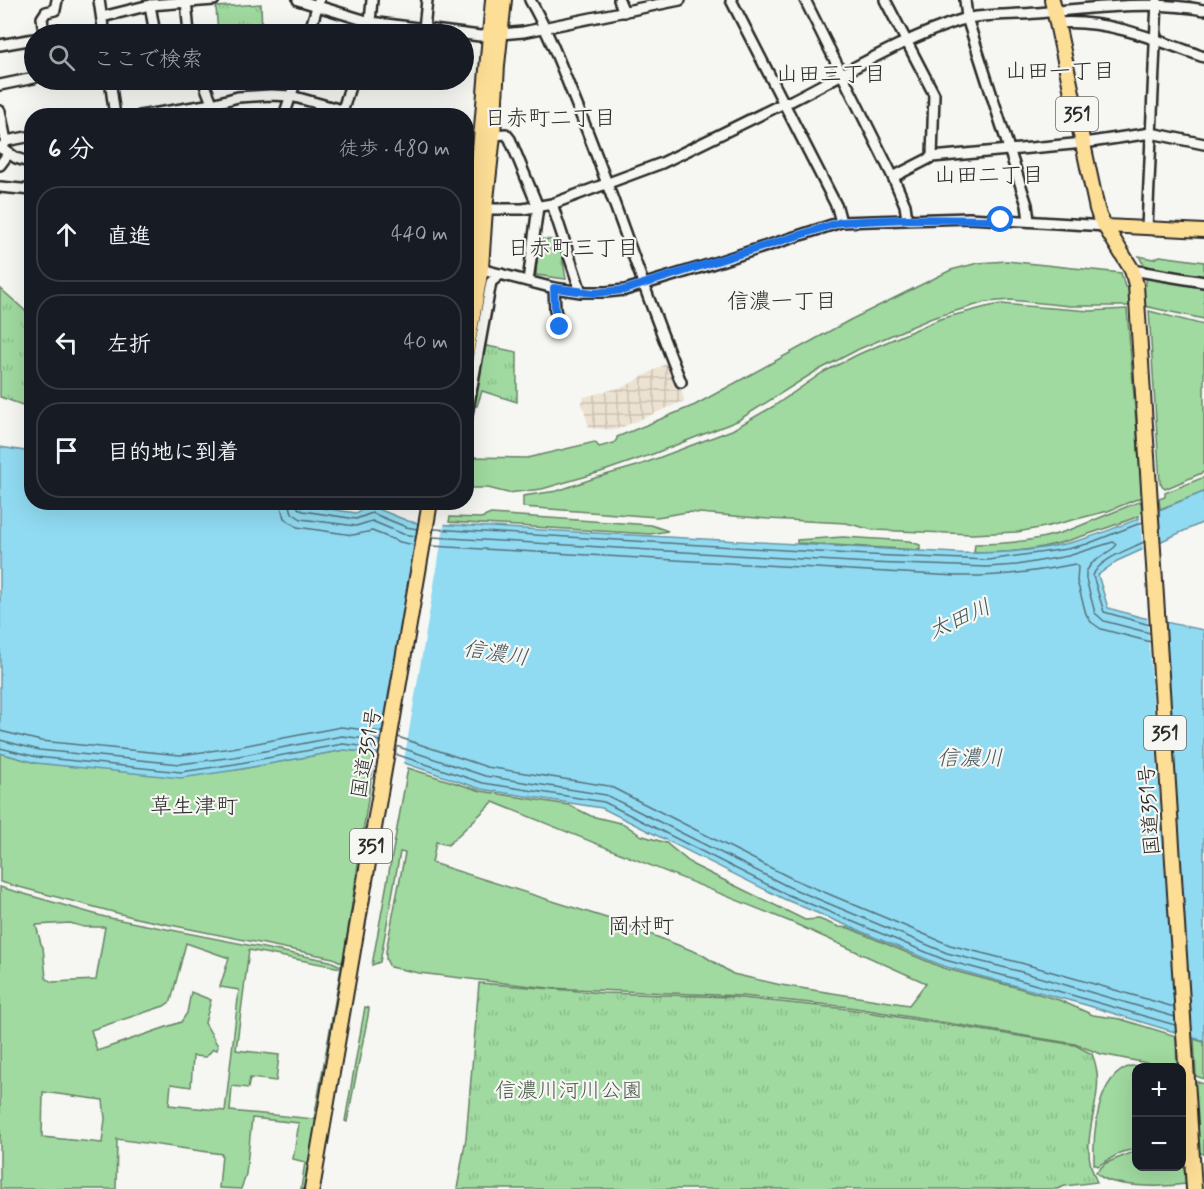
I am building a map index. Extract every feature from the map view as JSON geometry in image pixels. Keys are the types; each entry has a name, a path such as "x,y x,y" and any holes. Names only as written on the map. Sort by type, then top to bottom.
{"highway":[{"path":"475,209 493,135 497,65 493,0"},
{"path":"474,227 496,35 504,0"},
{"name":"351","path":"1054,12 1097,209 1132,270"},
{"name":"国道351号","path":"1132,270 1136,285 1194,1185"},
{"name":"国道351号","path":"312,1189 429,510"},
{"name":"国道351号","path":"322,1189 439,510"}],"main road":[{"path":"1106,226 1204,231"}],"street":[{"path":"43,24 42,18 46,12 55,10 57,0"},
{"path":"99,0 103,24"},
{"path":"102,17 150,5 214,0"},
{"path":"298,0 318,2 370,22 385,24"},
{"path":"370,22 372,0"},
{"path":"424,24 426,0"},
{"path":"530,0 546,28 608,182 643,284 681,382"},
{"path":"619,0 624,12"},
{"path":"474,35 496,35 546,28 680,0"},
{"path":"731,0 837,207 841,222"},
{"path":"805,0 893,177 905,205 907,219"},
{"path":"885,0 934,94 932,157"},
{"path":"965,0 967,18 1027,205 1029,220"},
{"path":"475,209 538,207 552,204 662,163 907,42 967,18 1054,12 1095,2 1135,0 1182,2 1204,10"},
{"path":"1147,228 1157,0"},
{"path":"186,2 188,24"},
{"path":"312,24 318,2"},
{"path":"150,5 153,24"},
{"path":"1054,12 1156,40 1204,57"},
{"path":"0,45 24,41"},
{"path":"0,85 24,80"},
{"path":"111,90 114,108"},
{"path":"207,90 214,108"},
{"path":"287,108 293,90"},
{"path":"344,108 349,90"},
{"path":"188,108 237,97 291,96 327,108"},
{"path":"0,111 4,148 0,165"},
{"path":"893,177 932,157 1084,143 1151,133 1204,144"},
{"path":"493,135 506,134 510,139 538,207 528,282"},
{"path":"4,148 24,139"},
{"path":"4,148 16,158 24,160"},
{"path":"0,187 24,189"},
{"path":"552,204 581,292"},
{"path":"474,265 554,288 581,292 618,291 705,266 841,222 907,219 1029,220 1106,226"},
{"path":"1132,270 1204,282"},
{"path":"474,376 491,282 501,274"},
{"path":"554,288 555,310 560,327"},
{"path":"306,1189 344,965"}],"shaded area":[{"path":"667,363 678,386 681,387 684,401 615,430 589,428 582,403 584,397 626,386"}],"green space":[{"path":"261,4 262,24 217,24 216,7"},
{"path":"538,239 555,240 561,249 566,279 536,275"},
{"path":"1139,256 1153,259 1160,256 1204,262 1204,277 1148,267"},
{"path":"1007,261 1121,273 1125,287 1146,285 1146,278 1204,287 1204,319 1144,306 1070,306 1011,300 986,302 932,318 859,349 813,373 737,421 653,454 542,489 508,493 488,488 474,488 474,457 527,458 595,442 599,447 614,443 617,437 695,405 850,320 951,270 978,263"},
{"path":"0,288 24,310 24,406 0,397"},
{"path":"1001,304 1090,311 1127,309 1142,497 1108,511 1045,527 1017,532 972,534 873,530 846,523 688,512 657,517 523,507 523,496 557,491 637,466 732,430 774,406 822,373 859,354 940,319"},
{"path":"1149,311 1204,325 1204,472 1165,489 1160,483"},
{"path":"482,345 517,352 517,402 482,391 477,406 474,405"},
{"path":"1204,477 1204,492 1160,509 1159,499 1165,497 1165,493"},
{"path":"1141,501 1142,515 1081,537 1039,548 996,553 974,552 975,544 1012,542 1048,536 1072,529"},
{"path":"491,514 651,525 668,531 650,534 449,522 450,517 481,518"},
{"path":"843,537 909,541 920,545 920,550 797,543 797,540"},
{"path":"344,750 375,753 343,963 333,958 136,918 0,882 0,753 36,763 236,770"},
{"path":"408,768 481,791 569,805 591,816 624,824 640,835 666,843 693,865 805,920 819,919 839,927 849,928 943,968 1059,1000 1093,1015 1120,1019 1176,1036 1177,1063 1147,1063 1101,1054 1075,1044 849,1007 742,996 548,988 419,973 390,967 386,959 386,951 405,853 400,852 380,962 372,965","holes":["493,802 791,922 926,983 909,1005 781,985 733,974 701,954 616,921 432,863 436,842 448,845"]},
{"path":"0,887 105,917 330,961 343,967 304,1189 301,1189 305,1162 293,1159 299,1123 252,1118 246,1174 241,1189 219,1188 222,1154 117,1139 116,1189 0,1189","holes":["70,923 84,927 105,927 96,980 52,982 46,978 43,947 36,925","186,943 229,958 220,987 239,990 225,1111 169,1105 171,1084 191,1087 193,1056 206,1057 213,1049 217,1050 218,1046 205,1023 211,1000 191,992 187,1013 181,1022 97,1051 91,1030 164,1006 171,1001","249,950 341,968 314,1119 230,1111 232,1086 248,1088 250,1078 276,1081 279,1055 236,1050","43,1092 103,1100 105,1119 102,1143 42,1137"]},
{"name":"信濃川河川公園","path":"479,983 603,993 732,997 848,1009 1075,1045 1092,1054 1097,1070 1096,1102 1089,1149 1091,1165 1097,1182 1057,1189 457,1189 466,1138"},
{"path":"365,1007 369,1008 368,1016 347,1122 345,1121"},
{"path":"1194,1039 1204,1042 1204,1079 1196,1076"},
{"path":"1132,1066 1132,1150 1122,1152 1098,1166 1094,1164 1094,1138 1099,1108 1110,1081 1119,1072"},
{"path":"1186,1078 1204,1084 1204,1155 1186,1144"},
{"path":"1132,1153 1132,1171 1185,1171 1186,1184 1138,1186 1112,1181 1102,1178 1096,1172 1106,1163"}],"water":[{"name":"信濃川","path":"0,447 24,451 24,510 336,510 356,513 362,510 381,510 417,523 956,553 1021,551 1068,543 1114,528 1204,492 1204,522 1117,561 1098,575 1108,608 1204,630 1204,1041 1086,1005 943,966 784,899 602,808 481,789 375,753 344,750 181,778 36,763 0,753"}],"pier":[{"path":"1154,508 1156,547 1143,553 1140,514"},
{"path":"420,520 445,521 403,766 379,758"},
{"path":"1147,615 1161,618 1182,1038 1176,1035"}],"district":[{"name":"山田一丁目","path":"1060,70"},
{"name":"山田三丁目","path":"831,73"},
{"name":"日赤町二丁目","path":"550,117"},
{"name":"山田二丁目","path":"989,174"},
{"name":"日赤町三丁目","path":"573,247"},
{"name":"信濃一丁目","path":"782,300"},
{"name":"草生津町","path":"194,805"},
{"name":"岡村町","path":"641,925"}],"route":[{"path":"560,327 555,310 554,288 594,293 624,290 841,222 969,218 1001,220"}],"water label":[{"name":"太田川","path":"959,618"}]}
